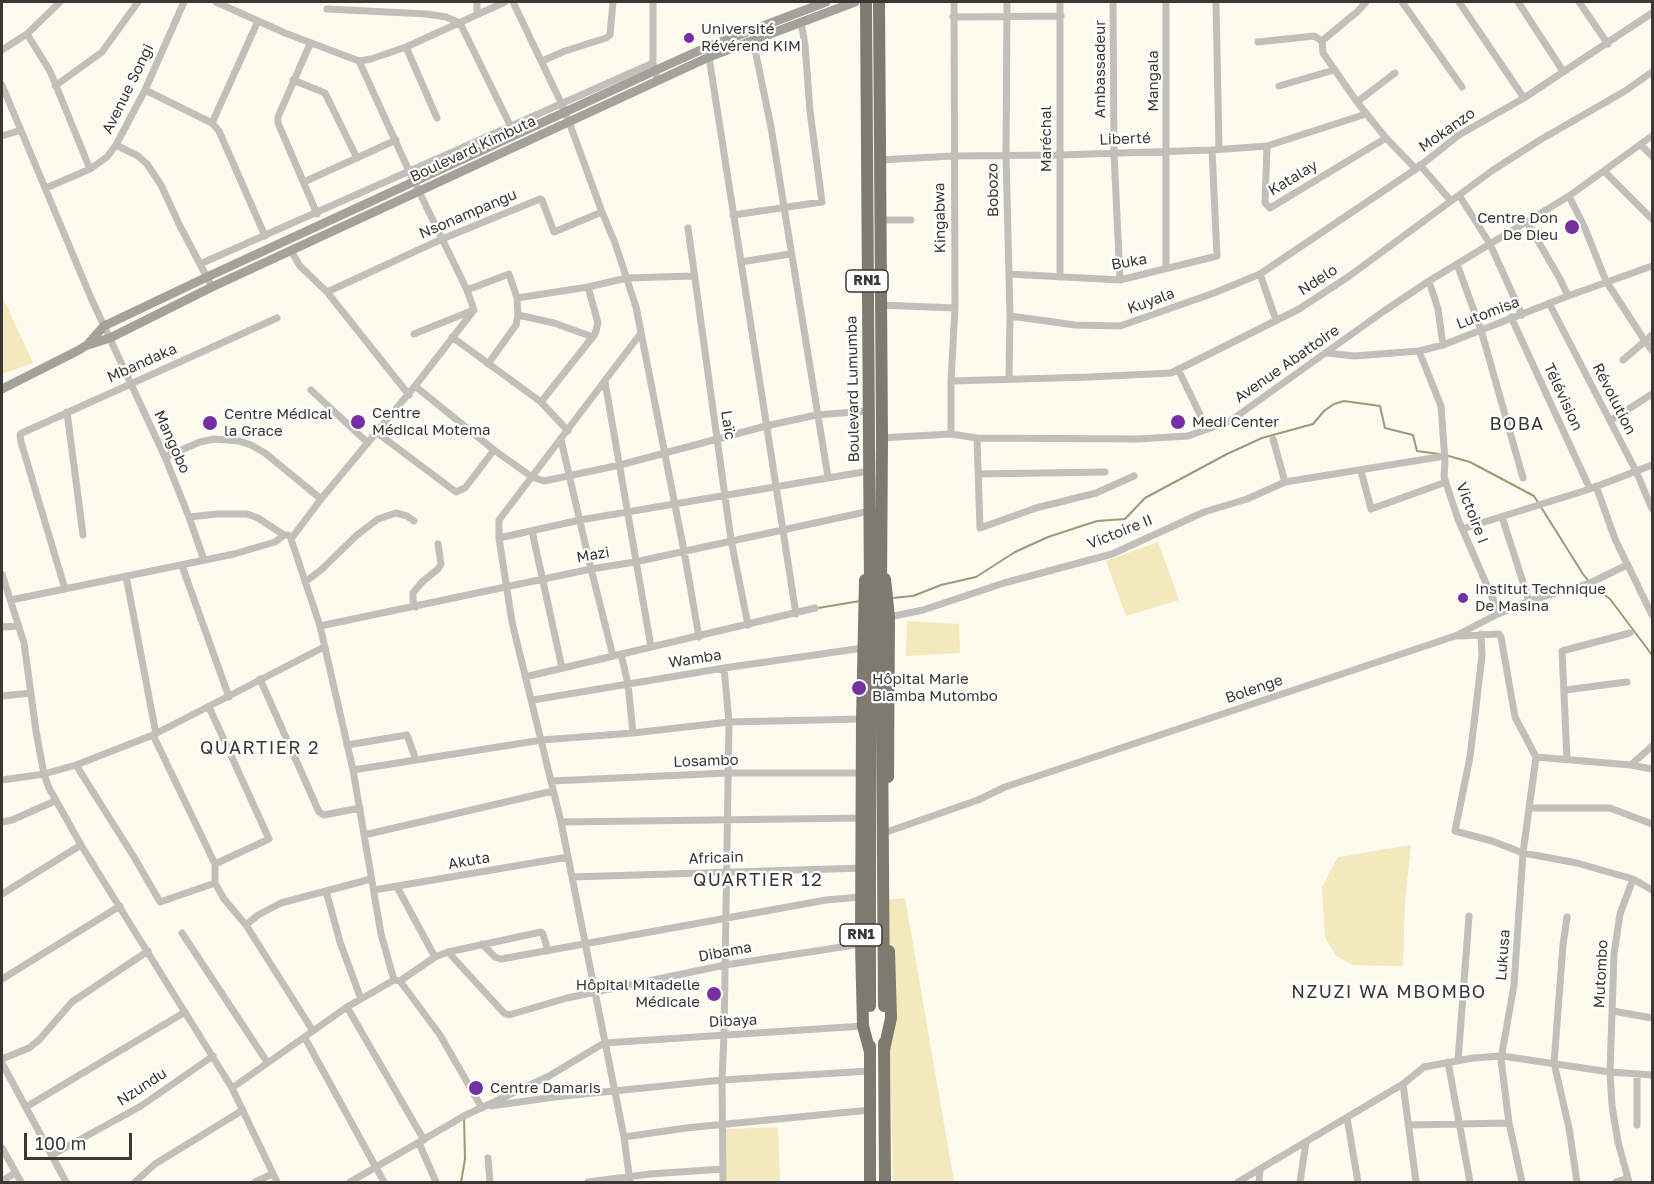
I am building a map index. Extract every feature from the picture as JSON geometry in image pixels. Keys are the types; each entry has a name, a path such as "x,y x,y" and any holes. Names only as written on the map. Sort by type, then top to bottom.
{"highway":[{"name":"Boulevard Lumumba","path":"866,2 867,411 870,511 875,560"},
{"name":"Boulevard Lumumba","path":"875,560 882,438 879,2"},
{"path":"875,560 884,1050"},
{"name":"RN1","path":"870,1182 870,1052 863,1026 861,818 863,648 876,595 875,560"},
{"path":"870,1052 876,595"},
{"name":"RN1","path":"876,595 889,617 887,832 891,1018 884,1050 885,1182"}],"street":[{"path":"2,50 27,34 60,2"},
{"path":"55,87 102,52 138,2"},
{"name":"Avenue Songi","path":"46,188 90,170 107,157 116,145 146,90 184,2"},
{"path":"216,2 310,44 359,61 406,46 505,2"},
{"path":"477,2 477,15"},
{"path":"513,2 565,113 627,278 641,333 699,637"},
{"path":"542,61 610,35 613,2"},
{"path":"653,2 653,67 658,81"},
{"name":"Boulevard Kimbuta","path":"87,345 110,338 212,287 419,191 653,67 826,2"},
{"name":"Boulevard Kimbuta","path":"104,327 414,181 512,130 658,81 709,57 855,2"},
{"name":"Kingabwa","path":"951,434 955,308 954,2"},
{"name":"Bobozo","path":"1006,2 1009,378"},
{"name":"Maréchal","path":"1060,2 1060,277"},
{"name":"Ambassadeur","path":"1113,2 1114,153 1120,280"},
{"name":"Mangala","path":"1166,2 1166,268"},
{"path":"1215,150 1216,2"},
{"path":"1322,41 1366,2"},
{"path":"1402,2 1462,87"},
{"path":"1459,2 1524,98"},
{"path":"1518,2 1563,70"},
{"path":"1581,2 1608,44"},
{"path":"200,264 317,214 409,171 512,130 460,23 446,17 427,14 327,9"},
{"name":"Mokanzo","path":"1260,274 1418,167 1461,134 1524,98 1563,70 1608,44 1653,13"},
{"path":"953,17 1061,16"},
{"path":"212,123 258,21"},
{"path":"733,215 822,202 801,22"},
{"path":"27,34 50,71 90,170"},
{"path":"1258,42 1314,36 1322,41"},
{"path":"753,40 784,207 816,415 828,477"},
{"path":"1322,41 1323,53 1366,114 1386,138 1451,201"},
{"path":"310,44 278,117 278,123 317,214"},
{"path":"406,46 438,118"},
{"path":"709,57 796,614"},
{"path":"359,61 474,310"},
{"path":"1279,86 1334,70"},
{"path":"1357,102 1395,72"},
{"name":"Ndelo","path":"951,381 1171,373 1299,309 1348,277 1459,195 1540,140 1625,91 1653,72"},
{"path":"293,80 325,93 357,158"},
{"name":"Mangobo","path":"2,85 3,94 21,130 104,327 165,457 204,560"},
{"path":"146,90 212,123 219,131 265,236"},
{"name":"Liberté","path":"880,160 953,156 1215,150 1267,146 1366,114"},
{"path":"2,136 21,130"},
{"name":"Avenue Abattoire","path":"868,439 951,434 977,438 1138,439 1188,436 1232,420 1429,281 1569,196 1653,136"},
{"name":"Katalay","path":"1267,146 1265,203 1270,208 1386,138"},
{"path":"304,182 396,140"},
{"path":"116,145 138,156 147,164 161,185 212,287"},
{"path":"1641,145 1653,156"},
{"name":"Buka","path":"1009,274 1120,280 1217,255 1215,150"},
{"path":"1604,171 1653,219"},
{"path":"1459,195 1490,244 1522,315"},
{"path":"1569,196 1606,281 1644,342 1653,350"},
{"name":"Nsonampangu","path":"327,292 442,239 540,199 554,232 602,212"},
{"path":"880,220 911,220"},
{"path":"1527,222 1568,296"},
{"name":"Laïc","path":"688,228 731,540 748,625"},
{"path":"291,251 300,266 327,292 409,394"},
{"path":"741,262 790,254"},
{"path":"1457,264 1481,330 1523,478"},
{"name":"Lutomisa","path":"1327,353 1354,356 1419,351 1443,345 1606,281 1653,266"},
{"path":"467,291 509,274 517,298 516,325 488,364"},
{"path":"1260,274 1276,320"},
{"name":"Kuyala","path":"1010,316 1075,325 1119,326 1214,293 1260,274"},
{"path":"517,298 588,287 627,278 693,276"},
{"path":"1429,281 1438,309 1443,345"},
{"path":"541,402 592,337 598,323 588,287"},
{"name":"Révolution","path":"1549,303 1653,509"},
{"path":"880,305 955,308"},
{"path":"414,334 474,310"},
{"path":"474,310 409,394 321,499 294,535 291,544 320,626 353,770 381,934 397,981 440,1035 482,1108"},
{"path":"518,315 554,323 592,337"},
{"name":"Télévision","path":"1511,317 1593,487 1627,565 1653,615"},
{"name":"Mbandaka","path":"65,589 20,435 277,318"},
{"path":"2,388 87,345 104,327"},
{"path":"630,1180 624,1137 561,822 533,700 512,622 499,538 499,520 641,333"},
{"path":"1623,360 1653,335"},
{"path":"452,337 541,402 568,431"},
{"name":"Victoire I","path":"1419,351 1441,406 1445,456 1444,477 1462,529 1499,613"},
{"path":"1178,369 1207,429"},
{"path":"605,382 651,647"},
{"path":"415,386 494,450 532,477 544,481 620,465 816,415 867,411"},
{"path":"311,390 368,443"},
{"path":"1610,421 1653,394"},
{"path":"67,412 83,535"},
{"path":"376,432 456,492 465,488 494,450"},
{"path":"977,438 980,528 1036,508 1102,491 1134,476"},
{"path":"165,457 200,442 214,439 239,441 265,453 321,499"},
{"path":"1273,439 1285,482"},
{"path":"561,440 591,569 628,684 633,733"},
{"name":"Victoire II","path":"889,617 923,610 1004,583 1112,554 1204,512 1247,499 1285,482 1445,456"},
{"path":"1462,529 1653,465"},
{"path":"499,538 580,520 869,471"},
{"path":"1360,471 1371,509 1446,482"},
{"path":"979,474 1105,472"},
{"name":"Mazi","path":"320,626 591,569 635,562 870,511"},
{"path":"305,582 378,519 396,513 414,520"},
{"path":"189,517 247,514 268,523 284,535 294,535"},
{"path":"1502,517 1528,601"},
{"path":"532,531 562,668"},
{"path":"11,600 182,566 264,546 284,535"},
{"path":"416,607 413,593 441,564 438,544"},
{"name":"Bolenge","path":"861,839 978,800 1005,787 1455,636 1528,601 1590,583 1627,565"},
{"path":"182,566 229,697"},
{"path":"2,574 27,657 44,774 55,801 232,1088 277,1182"},
{"path":"126,576 155,734 215,864 215,883 224,899 246,926 313,1031"},
{"path":"525,677 815,608"},
{"path":"2,627 19,626"},
{"path":"1567,759 1562,651 1630,633"},
{"path":"1481,634 1482,656 1470,757 1455,831 1492,841 1523,853 1576,863 1633,879 1653,890"},
{"path":"1455,636 1498,634 1501,637 1515,717 1536,758 1631,765 1653,770"},
{"path":"2,780 44,774 76,765 155,734 324,647"},
{"name":"Wamba","path":"533,700 723,668 863,648"},
{"path":"723,668 729,722 722,1080 723,1182"},
{"path":"260,679 319,812 324,815 360,808"},
{"path":"1564,690 1627,682"},
{"path":"2,696 31,693"},
{"path":"209,708 268,839 215,864"},
{"path":"353,770 542,740 729,722 862,719"},
{"path":"347,745 407,735 416,760"},
{"path":"1631,765 1653,746"},
{"name":"Lukusa","path":"1522,1182 1509,1123 1501,1058 1514,985 1523,853 1536,758"},
{"path":"76,765 160,902 215,883"},
{"name":"Losambo","path":"550,781 728,773 862,773"},
{"path":"364,835 553,791"},
{"path":"2,822 12,820 55,801"},
{"path":"1530,808 1610,808 1653,824"},
{"path":"561,822 727,821 888,816"},
{"path":"2,894 81,845"},
{"name":"Akuta","path":"374,890 568,857"},
{"name":"Africain","path":"572,877 861,868 888,870"},
{"path":"246,926 269,908 371,879"},
{"name":"Mutombo","path":"1629,1180 1618,1142 1612,1106 1610,1072 1614,954 1620,914 1633,879"},
{"path":"398,887 435,957"},
{"path":"326,891 340,942 361,999"},
{"path":"482,944 498,959 726,917 826,900 861,897"},
{"path":"2,979 120,906"},
{"path":"1458,1061 1469,916"},
{"path":"1567,917 1554,1063 1569,1128 1577,1182"},
{"path":"232,1088 347,1007 397,981 435,957 482,944 542,932 548,951"},
{"path":"182,933 267,1062"},
{"name":"Dibama","path":"448,952 489,998 508,1015 595,992 725,965 861,944"},
{"path":"66,1182 2,1061 39,1040 72,1002 148,951"},
{"path":"347,1007 422,1142 436,1182"},
{"path":"1613,1011 1653,1018"},
{"path":"26,1107 185,1012"},
{"name":"Dibaya","path":"604,1043 863,1026"},
{"path":"305,1038 384,1182"},
{"path":"350,1182 482,1108 549,1076 604,1043"},
{"name":"Nzundu","path":"52,1155 141,1106 213,1056"},
{"path":"1238,1182 1403,1084 1424,1067 1448,1062 1501,1058 1653,1075"},
{"path":"1448,1062 1470,1182"},
{"path":"482,1108 554,1097 722,1080 870,1071"},
{"path":"1637,1074 1637,1125"},
{"path":"1403,1084 1416,1182"},
{"path":"135,1182 155,1164 243,1110"},
{"path":"624,1137 870,1110"},
{"path":"1347,1118 1358,1182"},
{"path":"1408,1125 1461,1126 1509,1123"},
{"path":"1300,1182 1306,1142"},
{"path":"2,1148 21,1182"},
{"path":"488,1158 490,1182"},
{"path":"588,1182 630,1180 723,1169"},
{"path":"1259,1182 1260,1170"},
{"path":"2,1182 15,1173"},
{"path":"255,1182 272,1174"},
{"path":"1616,1182 1629,1180"}],"shaded area":[{"path":"2,296 33,363 2,374"},
{"path":"1158,542 1179,600 1126,616 1106,561"},
{"path":"907,621 959,624 960,653 906,656"},
{"path":"1411,845 1405,901 1403,966 1353,965 1336,956 1325,937 1322,887 1338,857"},
{"path":"905,898 954,1182 893,1182 887,900"},
{"path":"778,1127 780,1182 725,1182 726,1129"}],"waterway":[{"path":"892,598 913,596 941,585 976,577 1015,552 1048,537 1097,521 1125,519 1145,498 1262,438 1313,424 1324,411 1344,401 1380,406 1385,428 1413,435 1417,451 1439,454"},
{"path":"1445,455 1470,462 1534,496 1583,574 1590,583 1610,599 1652,655"},
{"path":"818,608 860,601"},
{"path":"461,1182 465,1159 464,1117"}],"place":[{"name":"Université Révérend KIM","path":"689,38"},
{"name":"Centre Don De Dieu","path":"1572,227"},
{"name":"Centre Médical Motema","path":"358,422"},
{"name":"Medi Center","path":"1178,422"},
{"name":"Centre Médical la Grace","path":"210,423"},
{"name":"Institut Technique De Masina","path":"1463,598"},
{"name":"Hôpital Marie Biamba Mutombo","path":"859,688"},
{"name":"Hôpital Mitadelle Médicale","path":"714,994"},
{"name":"Centre Damaris","path":"476,1088"}],"district":[{"name":"BOBA","path":"1517,424"},
{"name":"QUARTIER 2","path":"260,748"},
{"name":"QUARTIER 12","path":"758,880"},
{"name":"NZUZI WA MBOMBO","path":"1389,992"}]}
